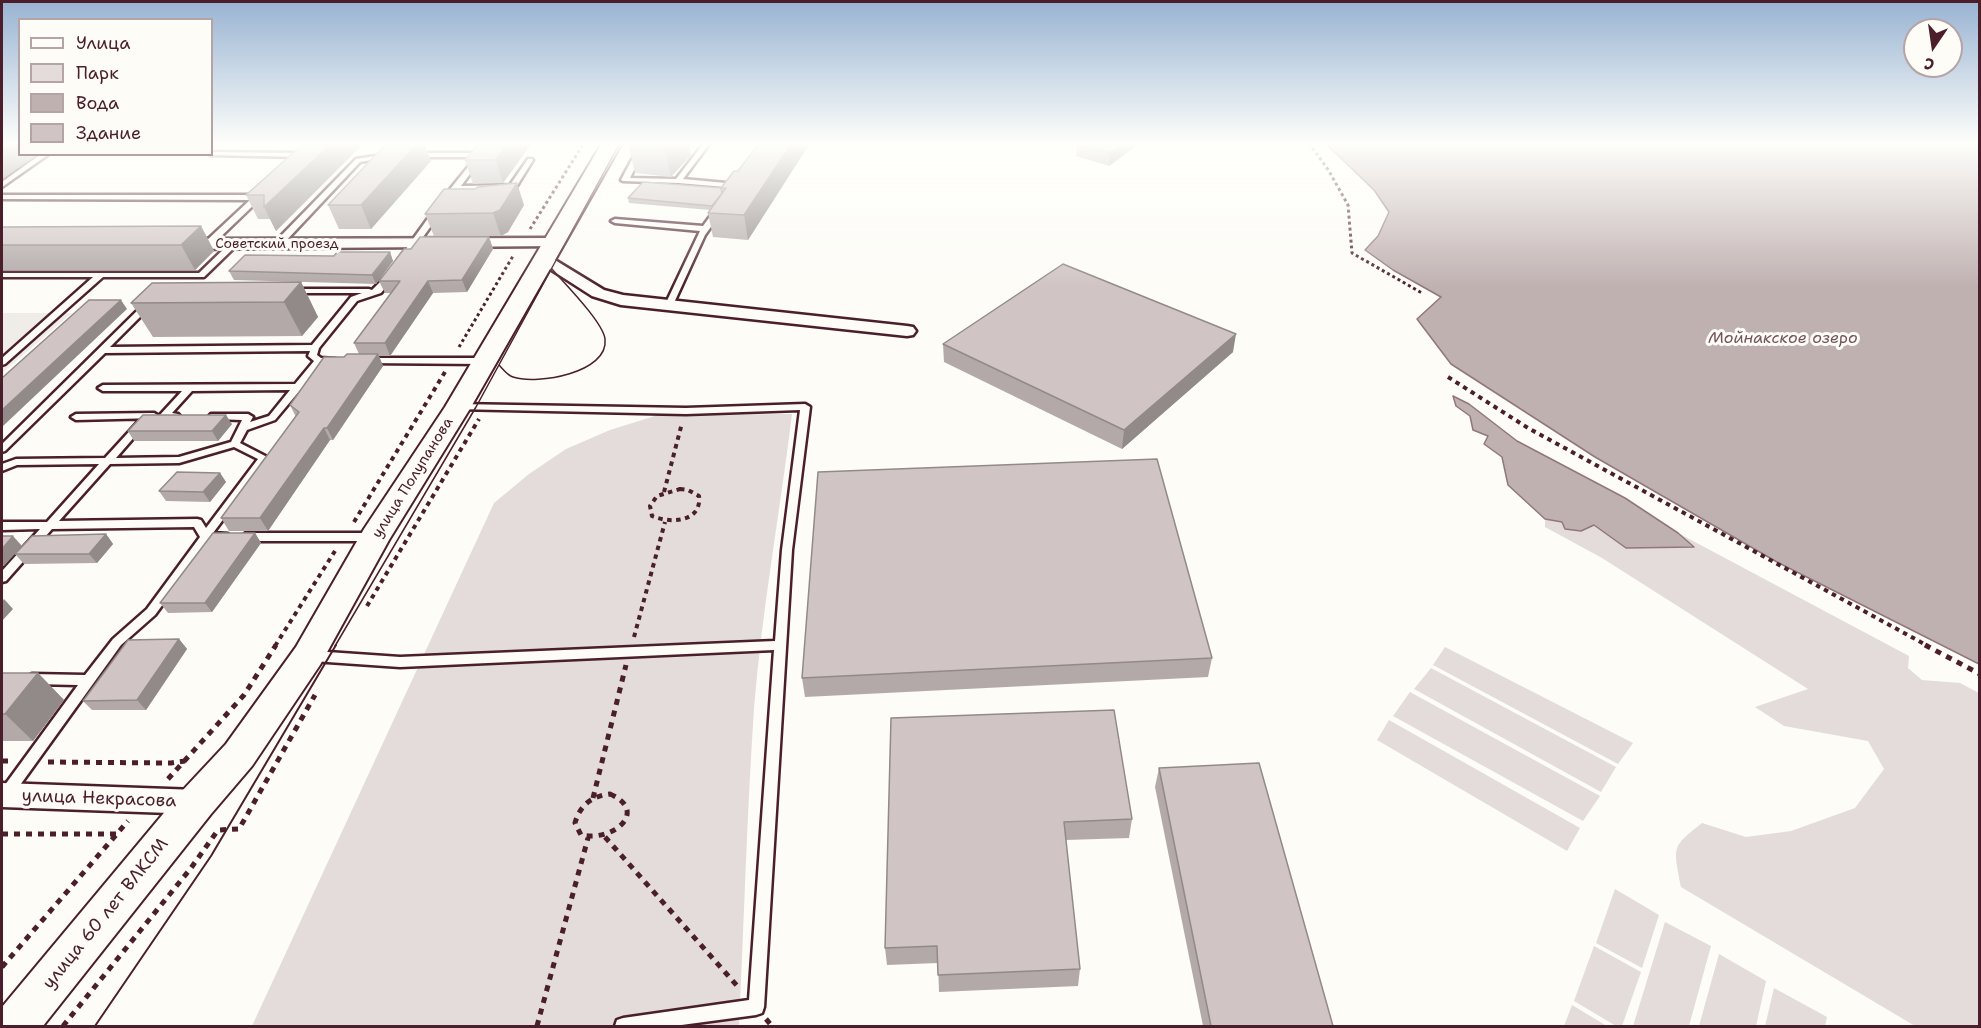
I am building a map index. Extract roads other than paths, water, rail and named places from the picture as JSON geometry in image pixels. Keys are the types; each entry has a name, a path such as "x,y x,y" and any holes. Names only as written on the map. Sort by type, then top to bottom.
{"street":[{"name":"улица Полупанова","path":"197,802 239,755 308,656 360,537 458,407 584,191"},
{"name":"Советский проезд","path":"162,244 521,243 549,251"},
{"path":"549,251 598,293 621,300 907,331"},
{"name":"улица Некрасова","path":"3,795 197,802"},
{"name":"улица 60 лет ВЛКСМ","path":"15,1026 197,802"}],"lane":[{"path":"208,244 264,191"},
{"path":"278,244 328,191"},
{"path":"343,361 319,361 312,356 315,348 354,300 378,291 454,191"},
{"path":"731,194 734,191"},
{"path":"2,197 256,198"},
{"path":"669,305 706,229 725,203"},
{"path":"441,207 451,207"},
{"path":"615,221 706,229"},
{"path":"2,275 201,275 234,244"},
{"path":"2,362 100,275"},
{"path":"283,291 378,291"},
{"path":"2,448 152,302"},
{"path":"104,350 315,348"},
{"path":"243,428 272,418 319,361"},
{"path":"355,361 483,361"},
{"path":"103,388 298,387"},
{"path":"164,416 189,388"},
{"path":"458,407 686,411 805,407 787,550 756,1007 623,1026"},
{"path":"2,578 148,416"},
{"path":"76,417 188,416"},
{"path":"200,416 248,417 235,444"},
{"path":"2,468 16,462 107,463 179,460 235,444 264,458 151,612 117,642 3,795"},
{"path":"2,526 197,523 206,536"},
{"path":"206,536 360,537"},
{"path":"308,656 400,662 780,645"},
{"path":"23,679 88,680"}],"water":[{"name":"Мойнакское озеро","path":"1375,191 1979,191 1979,664 1777,562 1595,457 1451,364 1417,319 1441,297 1393,270 1365,250 1378,236 1389,212"},
{"path":"1453,396 1469,404 1517,441 1625,498 1678,533 1694,547 1626,548 1594,525 1581,531 1565,529 1562,522 1545,519 1508,485 1502,457 1484,444 1488,436 1473,430 1470,416 1456,406"}],"tram line":[{"path":"335,646 476,407 594,191"},
{"path":"499,365 513,377 524,379 554,377 584,368 596,360 603,351 605,339 598,323 552,269"},
{"path":"95,1026 211,856 336,645"}]}
